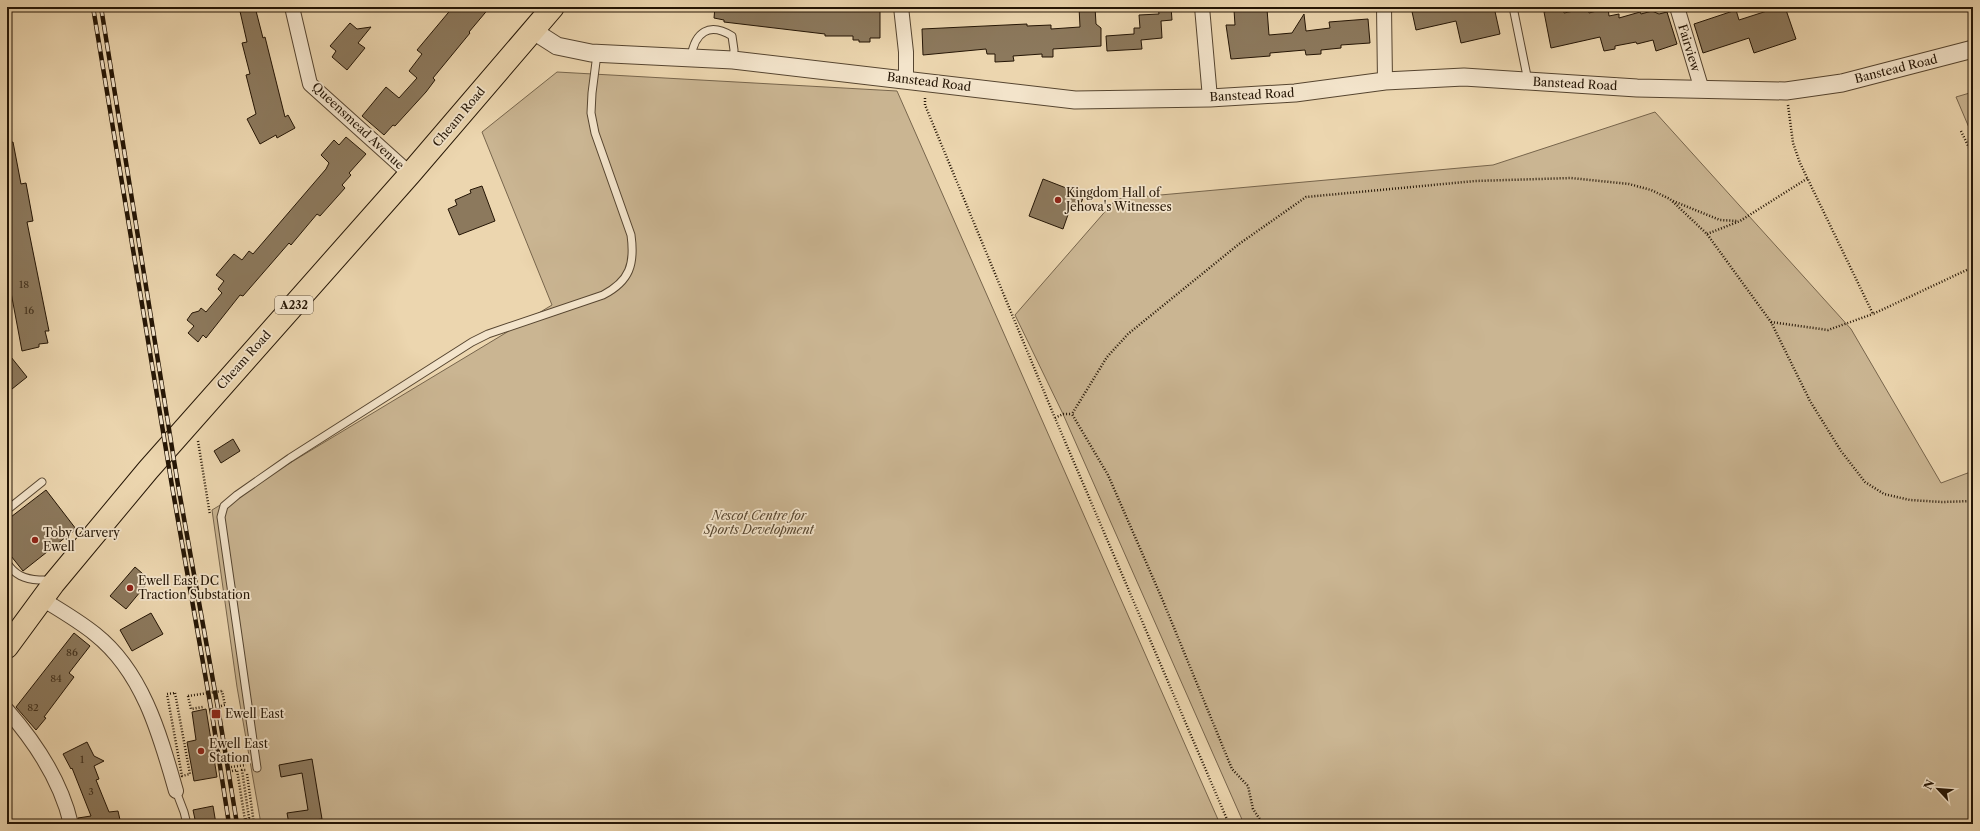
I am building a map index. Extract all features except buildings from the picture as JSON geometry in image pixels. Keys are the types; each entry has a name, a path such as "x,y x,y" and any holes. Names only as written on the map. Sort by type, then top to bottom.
{"highway":[{"name":"Cheam Road","path":"7,647 48,591 178,436 410,174 552,7"}],"street":[{"name":"Queensmead Avenue","path":"292,7 310,84 410,174"},
{"path":"901,7 906,52 906,79"},
{"path":"1202,7 1210,98"},
{"path":"1384,7 1385,81"},
{"name":"Fairview","path":"1677,7 1702,90"},
{"name":"Banstead Road","path":"532,30 557,46 574,51 598,54 733,60 906,79 1075,100 1210,98 1294,93 1385,81 1464,78 1702,90 1786,91 1842,83 1973,50"},
{"path":"48,591 96,634 119,657 129,670 160,736 176,791"},
{"path":"7,710 38,749 61,795 71,824"}],"lane":[{"path":"1513,7 1528,81"},
{"path":"691,57 693,45 697,38 702,32 711,29 723,31 732,36 734,50 733,60"},
{"path":"257,768 221,517 224,506 237,495 290,458 472,342 488,334 603,295 616,288 625,278 631,267 633,251 631,235 595,133 591,113 592,93 598,54"},
{"path":"7,510 42,482"},
{"path":"7,563 14,572 28,579 48,580 48,591"},
{"path":"176,791 187,824"}],"path":[{"path":"906,79 924,94 928,113 1055,418 1230,824"},
{"path":"1786,91 1793,143 1808,178 1873,314"},
{"path":"1961,131 1973,156"},
{"path":"1072,414 1107,357 1128,334 1239,244 1306,197 1474,181 1572,178 1629,184 1651,190 1670,200 1720,220 1740,221"},
{"path":"1707,234 1740,221 1808,178"},
{"path":"1670,200 1707,234 1771,322 1810,401 1841,451 1865,482 1884,494 1910,500 1973,502"},
{"path":"1771,322 1828,330 1873,314 1973,267"},
{"path":"1055,418 1063,414 1072,414"},
{"path":"1072,414 1108,475 1166,608 1232,769 1248,786 1253,809 1263,824"},
{"path":"203,707 190,708 188,696 222,691 225,705 221,706"},
{"path":"182,772 167,694 175,693 189,760 190,774"},
{"path":"231,767 246,765"},
{"path":"232,771 237,770 244,820 249,818 242,770 247,770"}],"green space":[{"name":"Nescot Centre for Sports Development","path":"557,72 897,91 1220,824 261,824 237,687 212,510 552,305 482,132"},
{"path":"1973,92 1973,137 1956,97"},
{"path":"1655,112 1851,329 1941,483 1973,471 1973,824 1244,824 1063,414 1015,315 1116,199 1493,165"}],"railway":[{"path":"93,7 172,486 212,714 229,824"},
{"path":"101,7 178,485 237,824"}],"place":[{"name":"Kingdom Hall of Jehova's Witnesses","path":"1058,200"},
{"name":"Toby Carvery Ewell","path":"35,540"},
{"name":"Ewell East DC Traction Substation","path":"130,588"},
{"name":"Ewell East","path":"216,714"},
{"name":"Ewell East Station","path":"201,751"}]}
